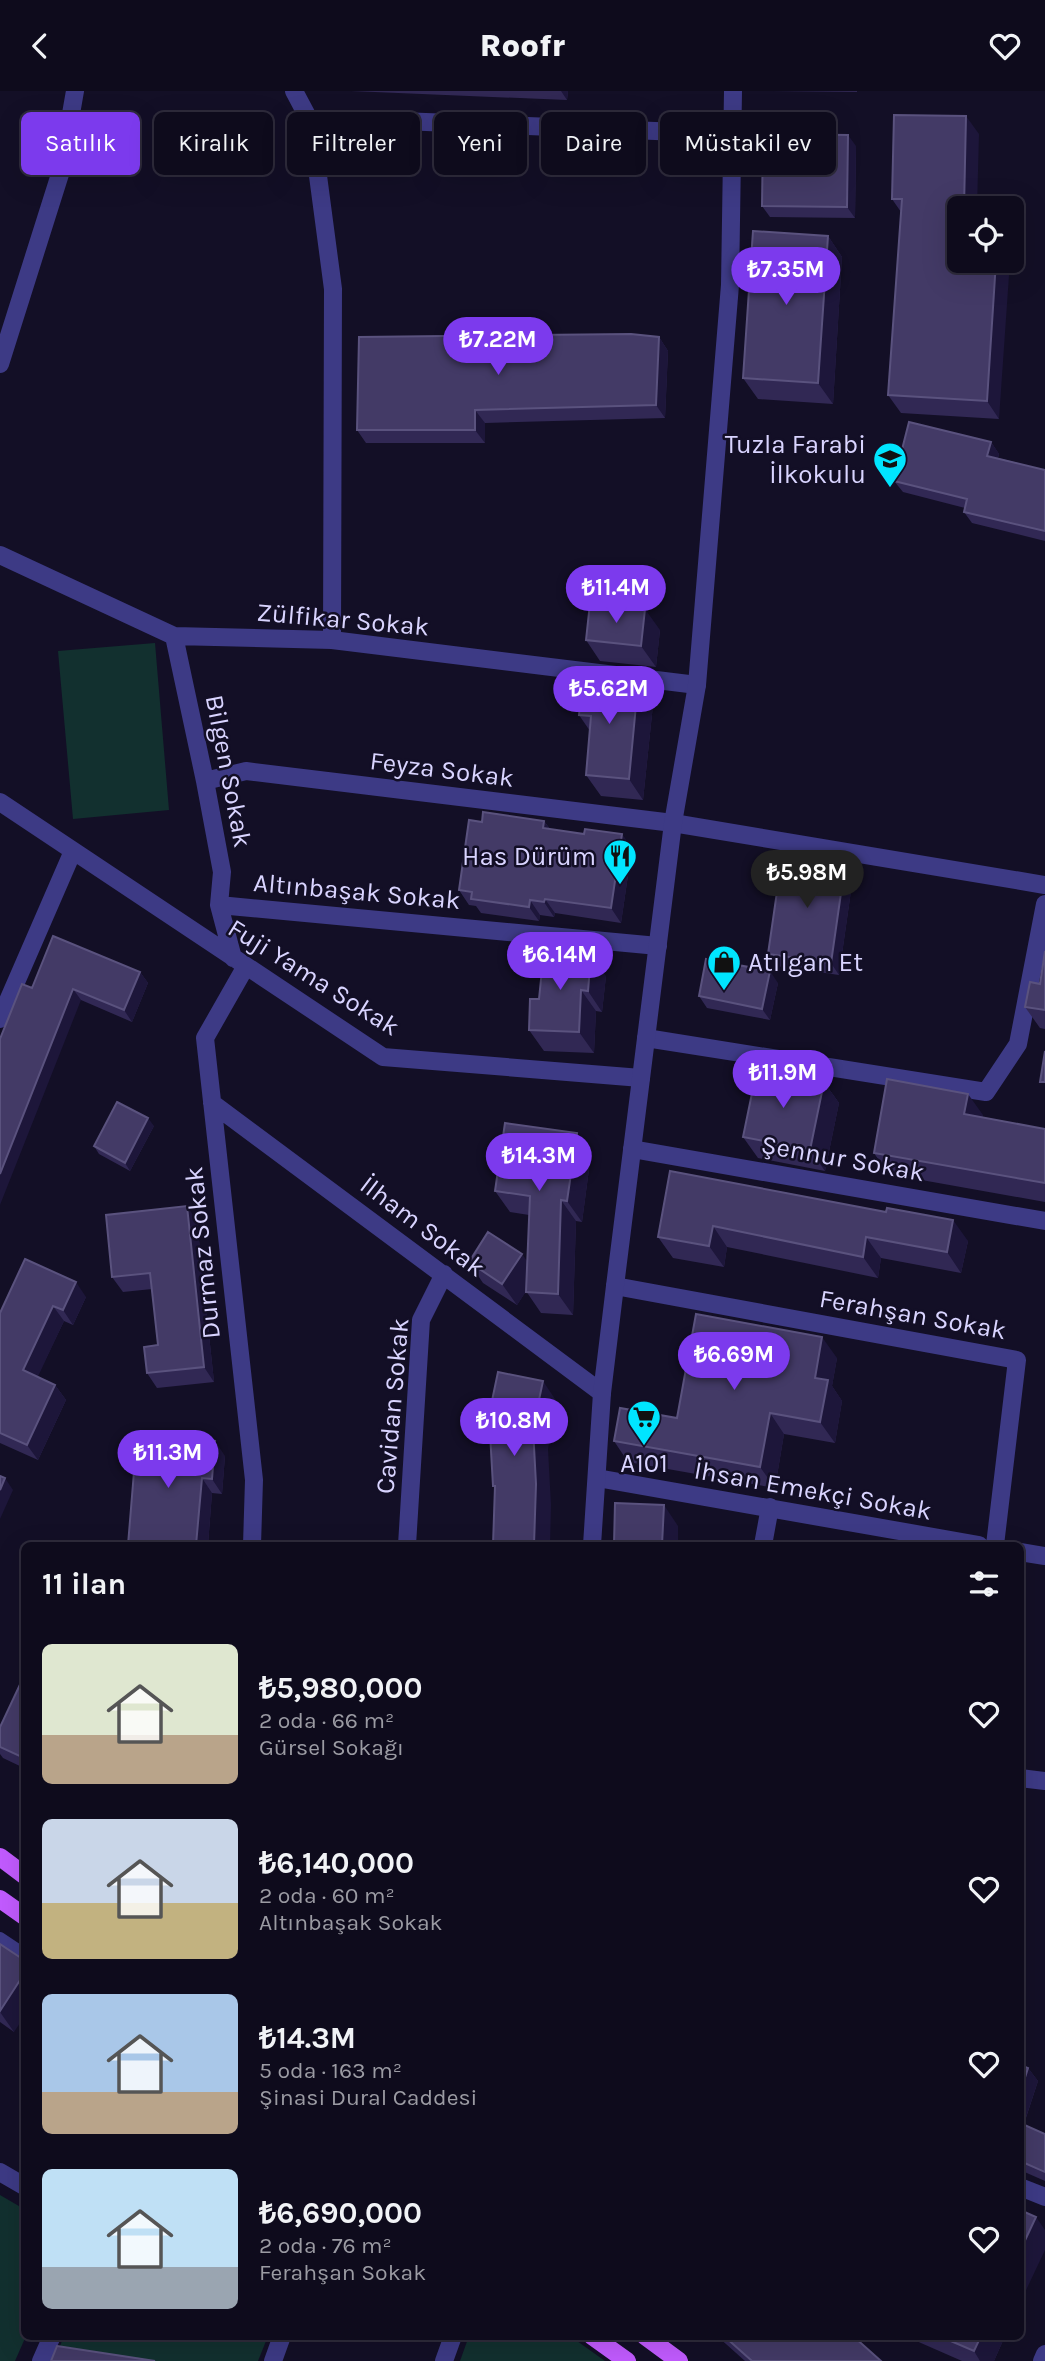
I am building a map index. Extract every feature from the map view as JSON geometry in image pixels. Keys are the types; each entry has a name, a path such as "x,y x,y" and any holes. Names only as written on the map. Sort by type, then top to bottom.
{"main road":[{"path":"0,1857 21,1873"},
{"path":"0,1899 21,1914"},
{"path":"598,2340 627,2361"},
{"path":"651,2340 679,2361"}],"street":[{"path":"0,364 61,171 75,91"},
{"path":"294,91 305,112"},
{"path":"733,91 733,112"},
{"path":"420,122 660,131"},
{"path":"318,175 333,289 332,641"},
{"path":"592,1542 602,1392 673,823 697,685 730,285 731,175"},
{"name":"Zülfikar Sokak","path":"0,555 174,636 332,641 697,685"},
{"name":"Bilgen Sokak","path":"174,636 222,872 219,905 240,962"},
{"name":"Feyza Sokak","path":"205,781 246,771 673,823 1045,884"},
{"name":"Fuji Yama Sokak","path":"0,802 383,1057 641,1078"},
{"path":"0,1019 73,851"},
{"path":"646,1038 986,1092 1018,1044 1045,904"},
{"name":"Altınbaşak Sokak","path":"219,905 658,946"},
{"name":"Durmaz Sokak","path":"240,962 205,1038 254,1480 252,1542"},
{"name":"İlham Sokak","path":"212,1103 602,1392"},
{"name":"Şennur Sokak","path":"632,1149 1045,1221"},
{"name":"Cavidan Sokak","path":"407,1542 421,1319 444,1274"},
{"name":"Ferahşan Sokak","path":"615,1286 1017,1360 995,1542"},
{"name":"İhsan Emekçi Sokak","path":"597,1478 962,1542"},
{"path":"764,1542 770,1507"},
{"path":"1024,1553 1045,1556"},
{"path":"1024,1778 1045,1781"},
{"path":"0,2172 21,2184"},
{"path":"1024,2189 1045,2197"},
{"path":"41,2361 50,2340"},
{"path":"273,2361 281,2340"},
{"path":"444,2361 452,2340"},
{"path":"1042,2361 1045,2354"}],"lane":[{"path":"0,1938 21,1952"}],"green space":[{"path":"155,643 169,810 73,819 58,651"},
{"path":"0,2195 21,2207 21,2340 24,2340 15,2361 0,2361"},
{"path":"62,2340 266,2340 258,2361 54,2361"},
{"path":"468,2340 576,2340 605,2361 460,2361"}],"building":[{"path":"894,115 966,116 964,196 947,196 947,273 995,273 987,401 888,395 902,199 892,199"},
{"path":"836,135 848,135 847,207 762,206 762,175 836,175"},
{"path":"753,231 828,236 818,383 743,378"},
{"path":"631,334 659,337 656,405 475,410 475,430 357,430 359,337"},
{"path":"909,422 991,442 987,456 1045,470 1045,531 964,512 967,499 894,481"},
{"path":"590,603 645,609 641,646 586,640"},
{"path":"583,678 638,684 629,779 586,775 591,716 579,715"},
{"path":"483,812 544,821 543,828 584,834 585,829 622,834 611,908 545,899 544,902 530,900 529,907 471,899 472,892 459,890 469,820 482,822"},
{"path":"782,857 845,865 831,963 768,954"},
{"path":"53,936 140,972 124,1010 73,989 0,1174 0,1039 22,984 32,988"},
{"path":"544,950 591,955 588,991 581,990 579,1032 529,1030 530,999 539,999"},
{"path":"1045,951 1045,1010 1025,1007 1030,982 1040,984"},
{"path":"706,959 770,971 762,1009 699,996"},
{"path":"1045,1051 1045,1082 1040,1082"},
{"path":"757,1069 824,1082 810,1150 743,1137"},
{"path":"887,1079 968,1094 964,1114 1045,1129 1045,1183 874,1153"},
{"path":"117,1102 148,1118 125,1163 94,1146"},
{"path":"505,1123 577,1133 567,1201 561,1200 558,1294 526,1292 530,1196 495,1191"},
{"path":"670,1171 886,1212 887,1208 953,1220 947,1252 866,1237 863,1257 713,1226 709,1246 658,1237"},
{"path":"187,1206 204,1367 147,1373 144,1347 158,1345 150,1273 112,1277 106,1215"},
{"path":"488,1232 522,1254 502,1284 469,1262"},
{"path":"25,1259 76,1282 63,1310 53,1306 23,1370 55,1385 27,1445 0,1433 0,1313"},
{"path":"696,1314 822,1337 815,1378 828,1380 820,1422 770,1413 760,1467 614,1441 620,1408 677,1418"},
{"path":"498,1372 543,1381 533,1428 536,1484 534,1542 493,1542 495,1486 489,1415"},
{"path":"137,1435 215,1441 212,1479 202,1478 196,1542 128,1542"},
{"path":"0,1476 5,1478 0,1490"},
{"path":"615,1503 664,1505 662,1542 614,1542"},
{"path":"21,1682 21,1757 0,1747 0,1727"},
{"path":"0,1944 21,1958 21,1979 0,2011"},
{"path":"1024,2125 1045,2134 1045,2172 1024,2163"},
{"path":"1024,2212 1036,2217 1024,2242"},
{"path":"728,2340 857,2340 881,2361 752,2361"},
{"path":"948,2340 979,2340 974,2351"},
{"path":"57,2346 155,2361 51,2361"}],"place":[{"name":"Tuzla Farabi İlkokulu","path":"890,489"},
{"name":"Has Dürüm","path":"620,886"},
{"name":"Atılgan Et","path":"724,992"},
{"name":"A101","path":"644,1447"}]}
